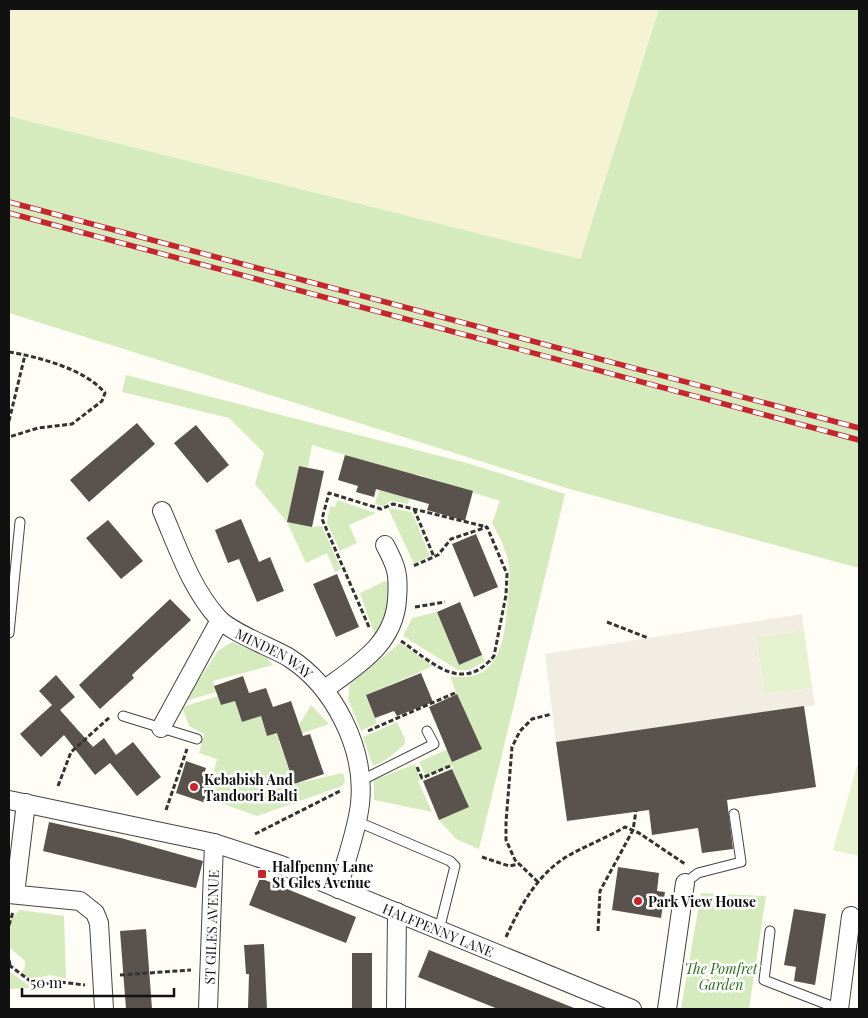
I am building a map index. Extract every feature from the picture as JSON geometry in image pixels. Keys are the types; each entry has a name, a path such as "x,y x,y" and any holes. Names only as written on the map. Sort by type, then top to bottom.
{"street":[{"name":"MINDEN WAY","path":"162,511 198,593 220,620 289,658 325,689 351,741 360,781 360,805 338,889"},
{"name":"MINDEN WAY","path":"325,689 370,655 388,633 397,608 399,574 386,545"},
{"name":"MINDEN WAY","path":"161,728 220,620"},
{"name":"HALFPENNY LANE","path":"17,801 214,843 281,865 632,1009"},
{"path":"17,801 12,894 80,901 96,913 99,923 104,1009"},
{"name":"ST GILES AVENUE","path":"208,1009 214,843"},
{"path":"667,1009 691,878"},
{"path":"396,1009 397,912"},
{"path":"839,1009 851,916"}],"lane":[{"path":"9,633 20,522"},
{"path":"123,716 193,738"},
{"path":"360,781 434,744 427,731"},
{"path":"691,878 741,862 734,814"},
{"path":"355,821 450,861 455,866 439,930"},
{"path":"770,931 764,980 839,1009"}],"path":[{"path":"9,352 25,355 82,374 105,393 102,401 72,424 38,428 9,436"},
{"path":"9,421 25,355"},
{"path":"414,509 434,557"},
{"path":"388,633 439,667 458,675 469,674 490,661 494,656 506,595 507,574 487,527 451,539 434,557 399,574"},
{"path":"397,608 445,602"},
{"path":"608,622 648,638"},
{"path":"367,731 455,693"},
{"path":"58,786 71,752 121,707 123,716"},
{"path":"538,882 519,864 506,840 512,747 520,731 532,719 552,714"},
{"path":"166,810 193,738"},
{"path":"411,755 422,778 450,766"},
{"path":"255,834 360,781"},
{"path":"598,931 600,891 632,830 636,811"},
{"path":"505,939 521,905 538,882 566,858 626,827 691,878"},
{"path":"482,857 509,866 519,864"},
{"path":"9,960 9,965 37,986 52,981 72,985 209,969"}],"shaded area":[{"path":"9,9 659,9 580,259 9,116"},
{"path":"802,614 804,630 756,638 765,694 812,688 815,705 556,742 545,654"}],"green space":[{"path":"659,9 859,9 859,568 566,488 9,313 9,116 580,259"},
{"path":"126,375 467,463 565,494 479,849 456,839 439,820 469,807 452,769 454,765 426,777 419,762 448,749 457,695 450,676 466,677 478,674 488,668 500,648 506,622 509,566 500,538 492,523 500,501 416,474 408,504 391,501 383,506 375,504 379,490 395,494 402,472 312,445 308,467 299,466 287,521 312,527 322,526 341,569 335,572 327,553 306,563 287,522 255,484 264,453 229,418 122,392"},
{"path":"337,500 376,513 349,525 357,543 340,551 327,523 330,506 335,507"},
{"path":"388,508 412,512 430,556 414,564"},
{"path":"385,581 389,583 393,598 375,636 360,593"},
{"path":"437,612 459,665 482,655 485,661 469,670 458,670 403,636 412,618"},
{"path":"804,630 812,688 765,694 756,637"},
{"path":"232,642 266,657 273,665 213,681 216,692 185,701 218,651"},
{"path":"400,643 433,666 366,695 377,723 361,731 348,699 350,684"},
{"path":"218,696 221,705 235,701 242,722 261,716 267,736 299,725 311,705 329,724 279,741 294,784 343,773 345,781 342,786 257,816 207,798 217,759 199,753 204,734 189,726 182,707"},
{"path":"397,722 405,739 405,744 386,760 373,766 363,737"},
{"path":"859,759 859,856 833,850"},
{"path":"415,764 420,779 418,781 432,812 374,800 374,780"},
{"name":"The Pomfret Garden","path":"701,893 766,896 749,1009 681,1009"},
{"path":"20,910 64,916 66,979 51,975 30,979 22,972 25,967 25,961 9,947 9,920"},
{"path":"9,971 32,988 9,989"}],"building":[{"path":"137,423 155,444 89,502 70,480"},
{"path":"196,425 229,465 207,483 174,443"},
{"path":"345,455 473,491 465,521 427,510 429,504 376,489 374,497 356,492 358,486 338,480"},
{"path":"299,466 324,471 312,527 287,522"},
{"path":"241,519 259,562 270,557 284,591 257,602 239,559 228,563 215,530"},
{"path":"108,520 143,561 121,579 86,538"},
{"path":"476,534 498,587 474,597 452,544"},
{"path":"337,574 359,627 336,637 313,584"},
{"path":"170,599 191,620 132,675 134,678 100,709 79,685"},
{"path":"460,602 482,655 459,665 437,612"},
{"path":"421,673 433,702 397,716 394,711 375,718 366,695"},
{"path":"56,675 75,697 60,710 93,747 104,738 116,755 133,742 161,777 137,796 110,763 95,775 64,735 41,757 20,734 52,705 39,691"},
{"path":"243,676 249,693 266,688 273,707 291,701 303,736 310,734 324,774 294,784 277,733 267,736 261,716 242,722 235,701 221,705 214,686"},
{"path":"457,694 482,749 452,762 429,707"},
{"path":"804,706 816,787 727,800 733,849 702,853 698,828 652,835 649,810 567,821 556,742"},
{"name":"Kebabish And Tandoori Balti","path":"186,761 206,768 203,778 213,782 206,803 176,793"},
{"path":"452,769 469,807 439,820 423,781"},
{"path":"49,822 121,838 203,861 196,888 43,851"},
{"name":"Park View House","path":"618,867 659,873 657,891 665,892 661,918 612,910"},
{"path":"260,878 356,917 346,943 249,905"},
{"path":"794,909 826,914 815,985 794,981 796,967 784,965"},
{"path":"146,929 152,1009 126,1009 120,931"},
{"path":"264,944 267,1009 248,1009 249,974 246,974 244,945"},
{"path":"429,950 574,1009 498,1009 418,977"},
{"path":"352,953 372,953 372,1009 352,1009"}],"railway":[{"path":"9,202 859,428"},
{"path":"9,213 859,440"}],"place":[{"name":"Kebabish And Tandoori Balti","path":"194,787"},
{"name":"Halfpenny Lane St Giles Avenue","path":"262,874"},
{"name":"Park View House","path":"638,901"}]}
